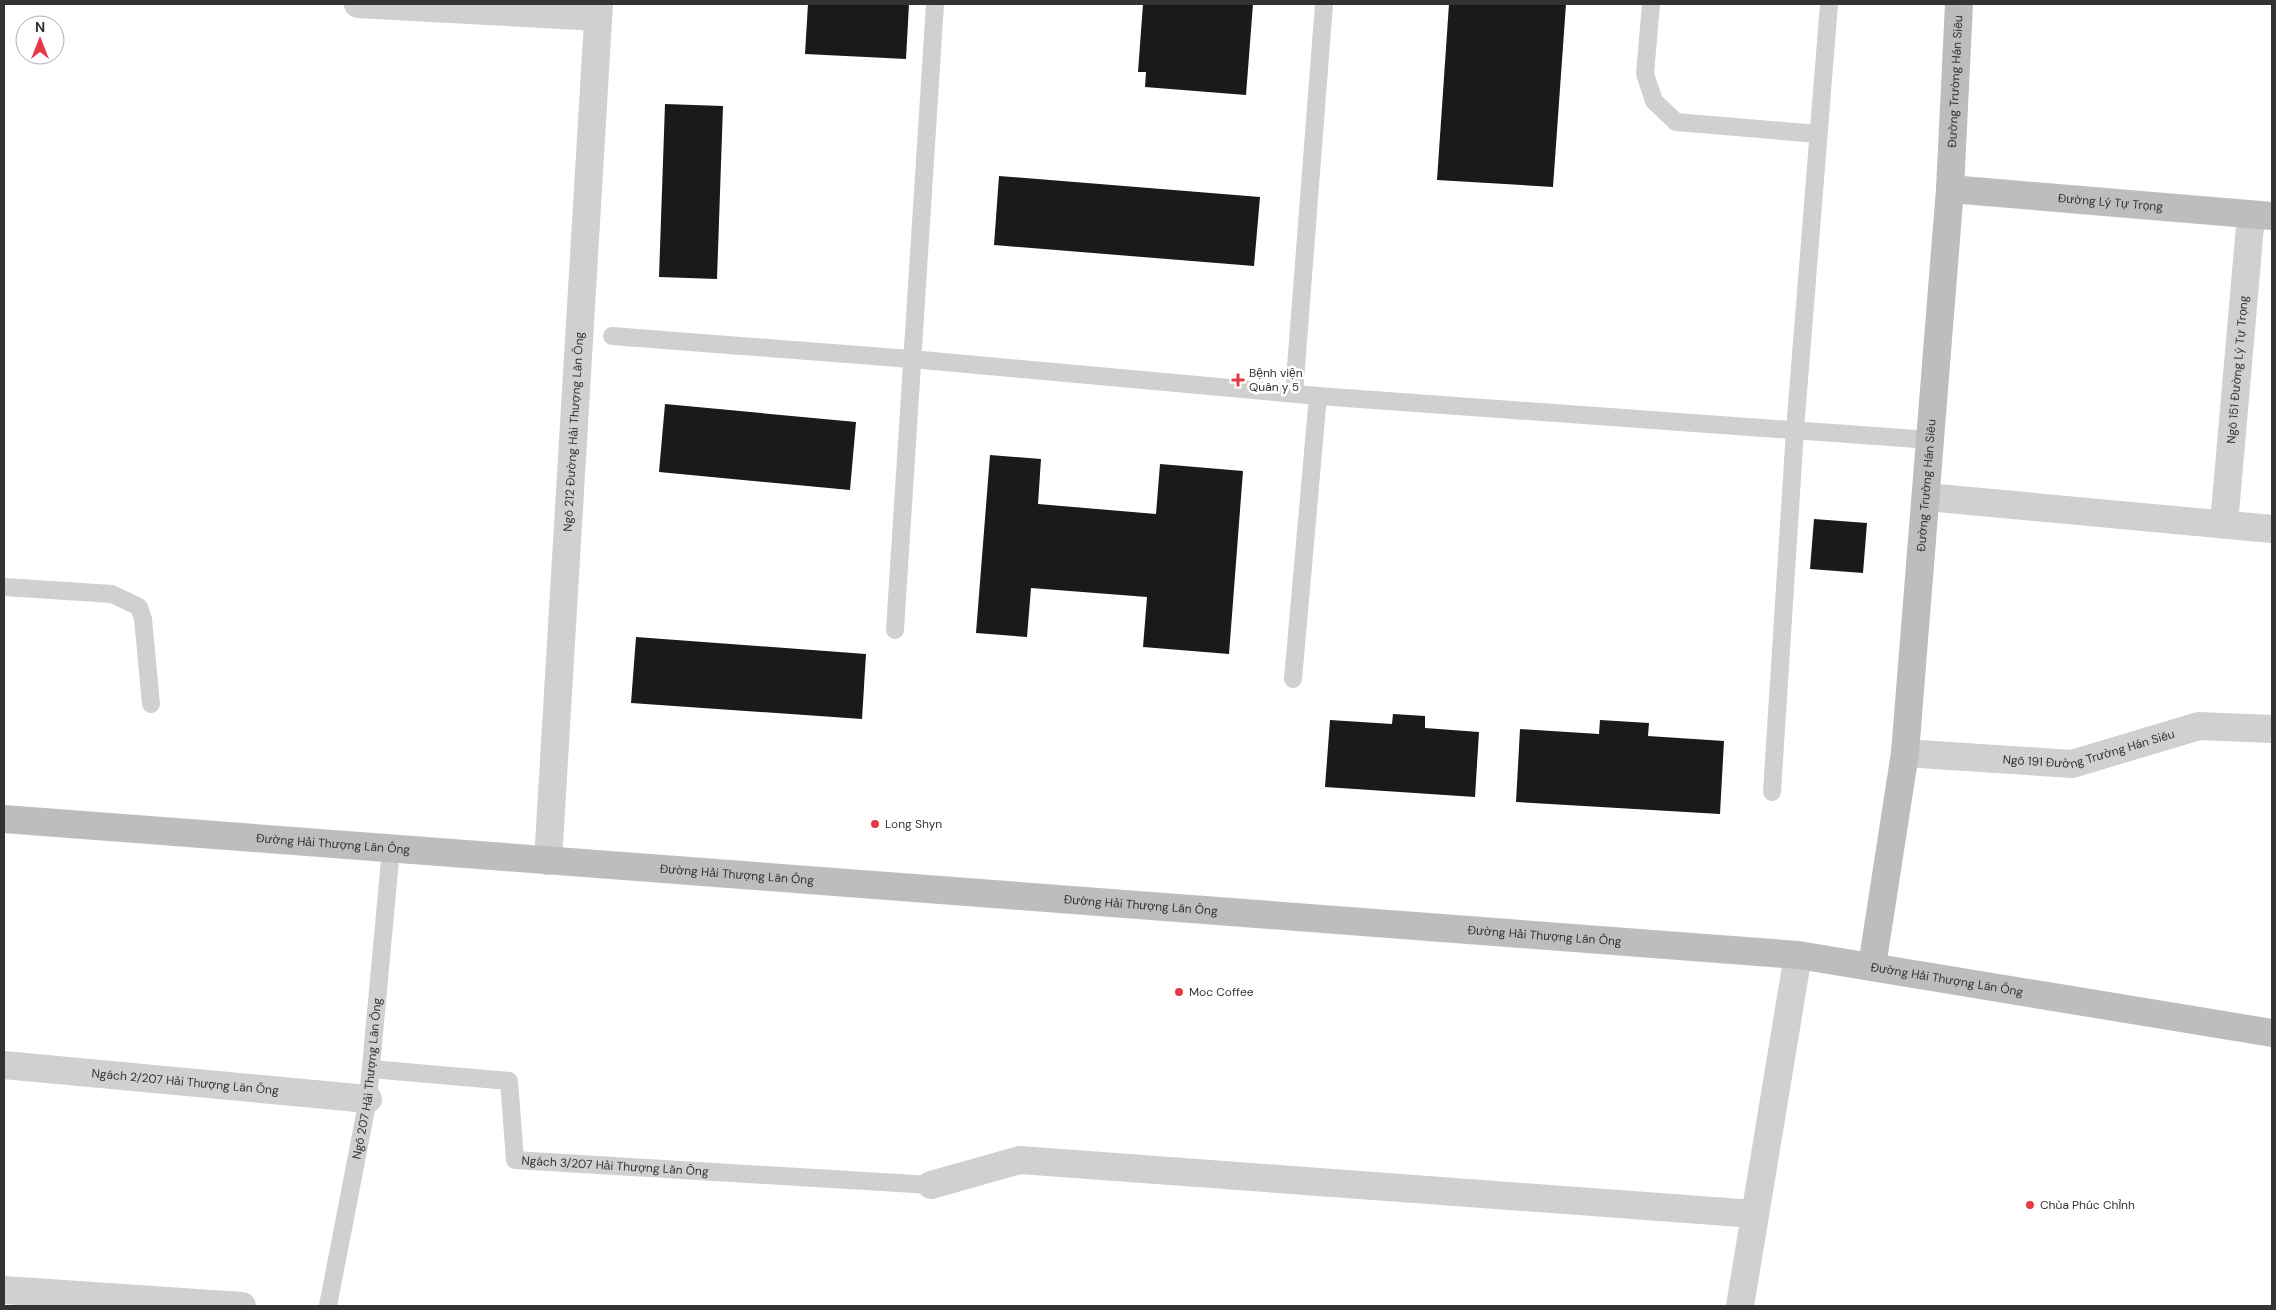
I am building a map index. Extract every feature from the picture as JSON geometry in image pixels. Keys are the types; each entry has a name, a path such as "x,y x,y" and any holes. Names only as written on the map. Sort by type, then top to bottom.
{"street":[{"path":"358,4 598,10"},
{"name":"Đường Trường Hán Siêu","path":"1872,966 1905,753 1927,497 1950,189 1959,4"},
{"name":"Ngõ 212 Đường Hải Thượng Lãn Ông","path":"548,860 598,10"},
{"name":"Đường Lý Tự Trọng","path":"1950,189 2262,216"},
{"name":"Ngõ 151 Đường Lý Tự Trọng","path":"2224,524 2262,216"},
{"path":"1927,497 2272,529"},
{"name":"Ngõ 191 Đường Trường Hán Siêu","path":"1905,753 2072,764 2199,726 2272,729"},
{"name":"Đường Hải Thượng Lãn Ông","path":"4,820 1798,955 2272,1033"},
{"path":"1740,1306 1798,955"},
{"name":"Ngách 2/207 Hải Thượng Lãn Ông","path":"4,1065 368,1099"},
{"path":"931,1185 1020,1160 1754,1214"},
{"path":"4,1290 242,1306"}],"lane":[{"path":"895,630 935,4"},
{"path":"1294,393 1324,4"},
{"path":"1651,4 1645,74 1654,101 1676,122 1818,134"},
{"path":"1772,792 1795,430 1829,4"},
{"path":"612,336 911,359 1318,396 1931,440"},
{"path":"1293,679 1318,396"},
{"path":"4,587 112,594 139,607 143,618 151,704"},
{"name":"Ngõ 207 Hải Thượng Lãn Ông","path":"328,1306 368,1099 390,849"},
{"name":"Ngách 3/207 Hải Thượng Lãn Ông","path":"371,1069 510,1081 515,1160 931,1185"}],"building":[{"path":"808,4 909,4 906,59 805,54"},
{"path":"1143,4 1253,4 1246,95 1145,87 1146,72 1138,72"},
{"path":"1449,4 1566,4 1553,187 1437,180"},
{"path":"665,104 723,106 717,279 659,277"},
{"path":"999,176 1260,197 1254,266 994,245"},
{"path":"665,404 856,422 850,490 659,472"},
{"path":"990,455 1041,459 1038,504 1156,514 1160,464 1243,471 1229,654 1143,647 1147,597 1031,588 1027,637 976,633"},
{"path":"1814,519 1867,523 1863,573 1810,569"},
{"path":"636,637 866,654 862,719 631,703"},
{"path":"1393,714 1425,716 1425,728 1479,732 1475,797 1325,787 1330,720 1392,724"},
{"path":"1600,720 1649,723 1648,736 1724,741 1720,814 1516,802 1520,729 1599,734"}],"place":[{"name":"Bệnh viện Quân y 5","path":"1238,380"},
{"name":"Long Shyn","path":"875,824"},
{"name":"Moc Coffee","path":"1179,992"},
{"name":"Chùa Phúc Chỉnh","path":"2030,1205"}]}
